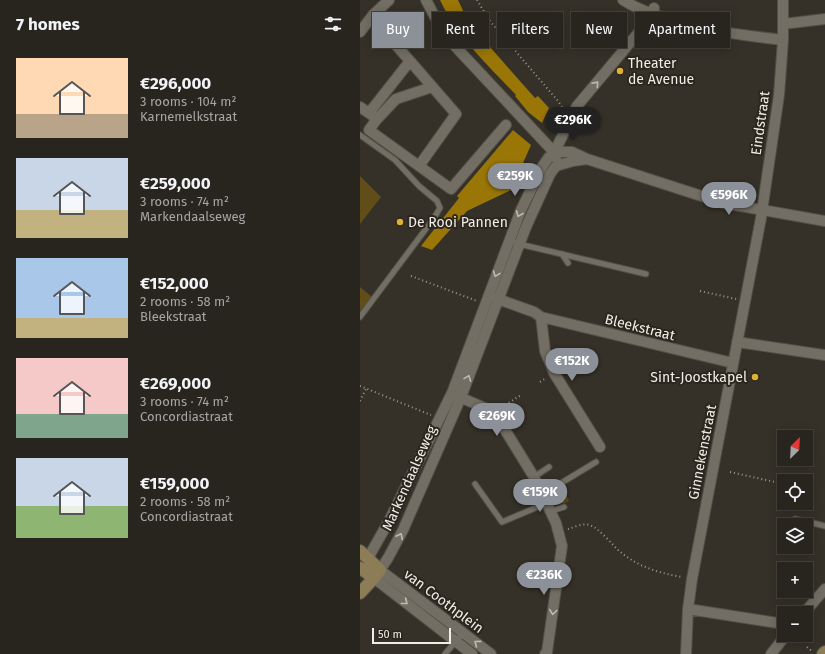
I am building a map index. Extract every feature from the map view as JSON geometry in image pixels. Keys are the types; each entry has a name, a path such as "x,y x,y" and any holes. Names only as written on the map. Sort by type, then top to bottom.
{"main road":[{"path":"364,554 377,574"},
{"name":"Markendaalseweg","path":"360,593 377,574 360,568 364,554"}],"street":[{"path":"360,32 373,15 389,0"},
{"path":"426,0 437,21 453,44 554,153 567,157 573,161"},
{"path":"623,0 631,6 653,11 675,22 706,29 783,40"},
{"name":"Eindstraat","path":"762,210 779,95 783,40 781,19 783,0"},
{"name":"Markendaalseweg","path":"364,554 389,521 439,418 456,395 486,300 521,210 546,159 554,153 577,106 649,20 653,11"},
{"path":"781,19 825,19"},
{"path":"398,48 456,114 419,166"},
{"path":"410,61 373,116 369,130 451,189 506,124"},
{"path":"373,116 396,99 432,87"},
{"path":"360,107 373,116"},
{"path":"554,153 568,151 576,153 587,159 723,203 825,221"},
{"path":"554,153 556,166 587,159"},
{"name":"Markendaalseweg","path":"377,574 388,558 403,530 456,395 498,299 519,244 550,174 556,166"},
{"name":"Ginnekenstraat","path":"686,654 688,609 692,579 745,302 757,257 762,210"},
{"path":"486,300 498,299"},
{"name":"Bleekstraat","path":"498,299 534,312 542,317 733,363"},
{"path":"542,317 545,351 554,373 600,447"},
{"path":"737,342 824,354"},
{"path":"456,395 494,412 534,477 559,532 562,546 561,558 547,652 545,654"},
{"name":"van Coothplein","path":"377,574 491,654"},
{"name":"van Coothplein","path":"377,574 472,654"},
{"path":"810,606 825,589"},
{"path":"688,609 777,623"},
{"path":"771,654 780,642"}],"lane":[{"path":"360,135 395,160 419,186 439,203 440,208 360,318"},
{"path":"509,240 519,244 646,274"},
{"path":"562,254 568,263"},
{"path":"475,484 502,522 547,503 596,462"},
{"path":"534,477 549,467"},
{"path":"547,503 564,507"},
{"path":"813,523 824,525"},
{"path":"446,654 463,633"}],"path":[{"path":"477,0 489,20 558,101 570,120"},
{"path":"411,276 486,300"},
{"path":"700,292 745,302"},
{"path":"360,386 439,418"},
{"path":"360,401 366,388"},
{"path":"494,412 520,395"},
{"path":"730,472 777,482"},
{"path":"559,532 583,524 592,526 620,552 640,566 665,574 692,579"},
{"path":"807,646 815,654"}],"shaded area":[{"path":"440,0 458,0 464,12 446,12"},
{"path":"489,46 535,98 538,96 549,108 542,123 528,112 515,96 516,95 472,48 489,48"},
{"path":"513,130 531,145 511,190 467,211 432,250 421,246 459,198 457,196"},
{"path":"360,176 381,197 360,224"},
{"path":"360,287 372,297 360,311"},
{"path":"562,485 569,501 563,504 556,489"}],"place":[{"name":"Theater de Avenue","path":"620,71"},
{"name":"De Rooi Pannen","path":"400,222"},
{"name":"Sint-Joostkapel","path":"755,377"}]}
